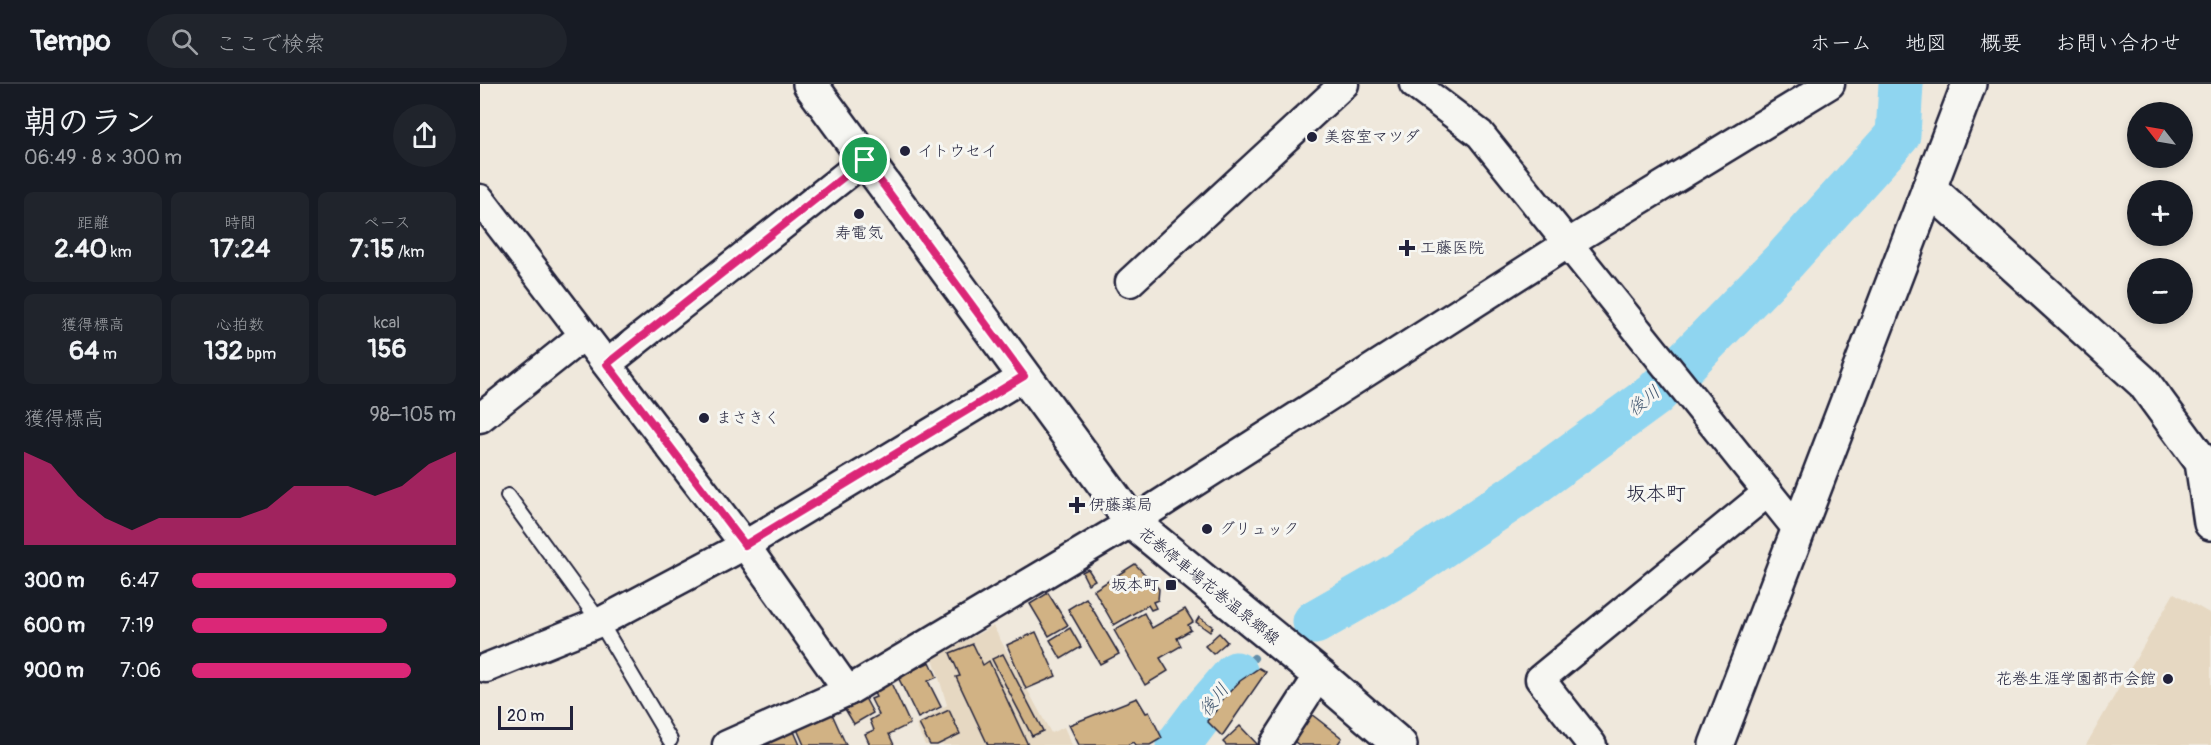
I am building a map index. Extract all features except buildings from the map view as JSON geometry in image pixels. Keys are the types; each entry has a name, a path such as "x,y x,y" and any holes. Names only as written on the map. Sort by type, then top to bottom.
{"street":[{"name":"花巻停車場花巻温泉郷線","path":"810,84 1132,522 1319,675 1400,745"},
{"path":"1130,282 1344,84"},
{"path":"1414,84 1480,134 1798,530"},
{"path":"1716,745 1969,84"},
{"path":"727,745 848,691 1132,522 1567,244 1820,90"},
{"path":"607,364 865,160"},
{"path":"1929,188 2144,382 2202,462 2211,523"},
{"path":"480,199 745,545 848,691"},
{"path":"480,418 584,335"},
{"path":"486,668 600,622 745,545 1024,376"},
{"path":"1592,745 1540,679 1768,492"},
{"path":"1274,745 1319,675"}],"lane":[{"path":"508,496 600,622 670,740"}],"shaded area":[{"name":"花巻生涯学園都市会館","path":"2174,593 2211,614 2211,745 2086,745"},
{"path":"993,626 1051,733 1064,727 1072,745 925,745 916,725 947,705 933,658"}],"waterway":[{"name":"後川","path":"1315,622 1399,574 1520,493 1654,395 1786,259 1898,135 1901,84"},
{"name":"後川","path":"1295,633 1315,622"},
{"name":"後川","path":"1236,674 1254,658"},
{"name":"後川","path":"1178,745 1236,674"}],"place":[{"name":"美容室マツダ","path":"1312,137"},
{"name":"イトウセイ","path":"905,151"},
{"name":"寿電気","path":"859,214"},
{"name":"工藤医院","path":"1407,248"},
{"name":"まさきく","path":"704,418"},
{"name":"伊藤薬局","path":"1077,505"},
{"name":"グリュック","path":"1207,529"},
{"name":"坂本町","path":"1171,585"},
{"name":"花巻生涯学園都市会館","path":"2168,679"}],"district":[{"name":"坂本町","path":"1656,493"}],"route":[{"path":"865,160 1024,376 745,545 607,364 865,160"}]}
